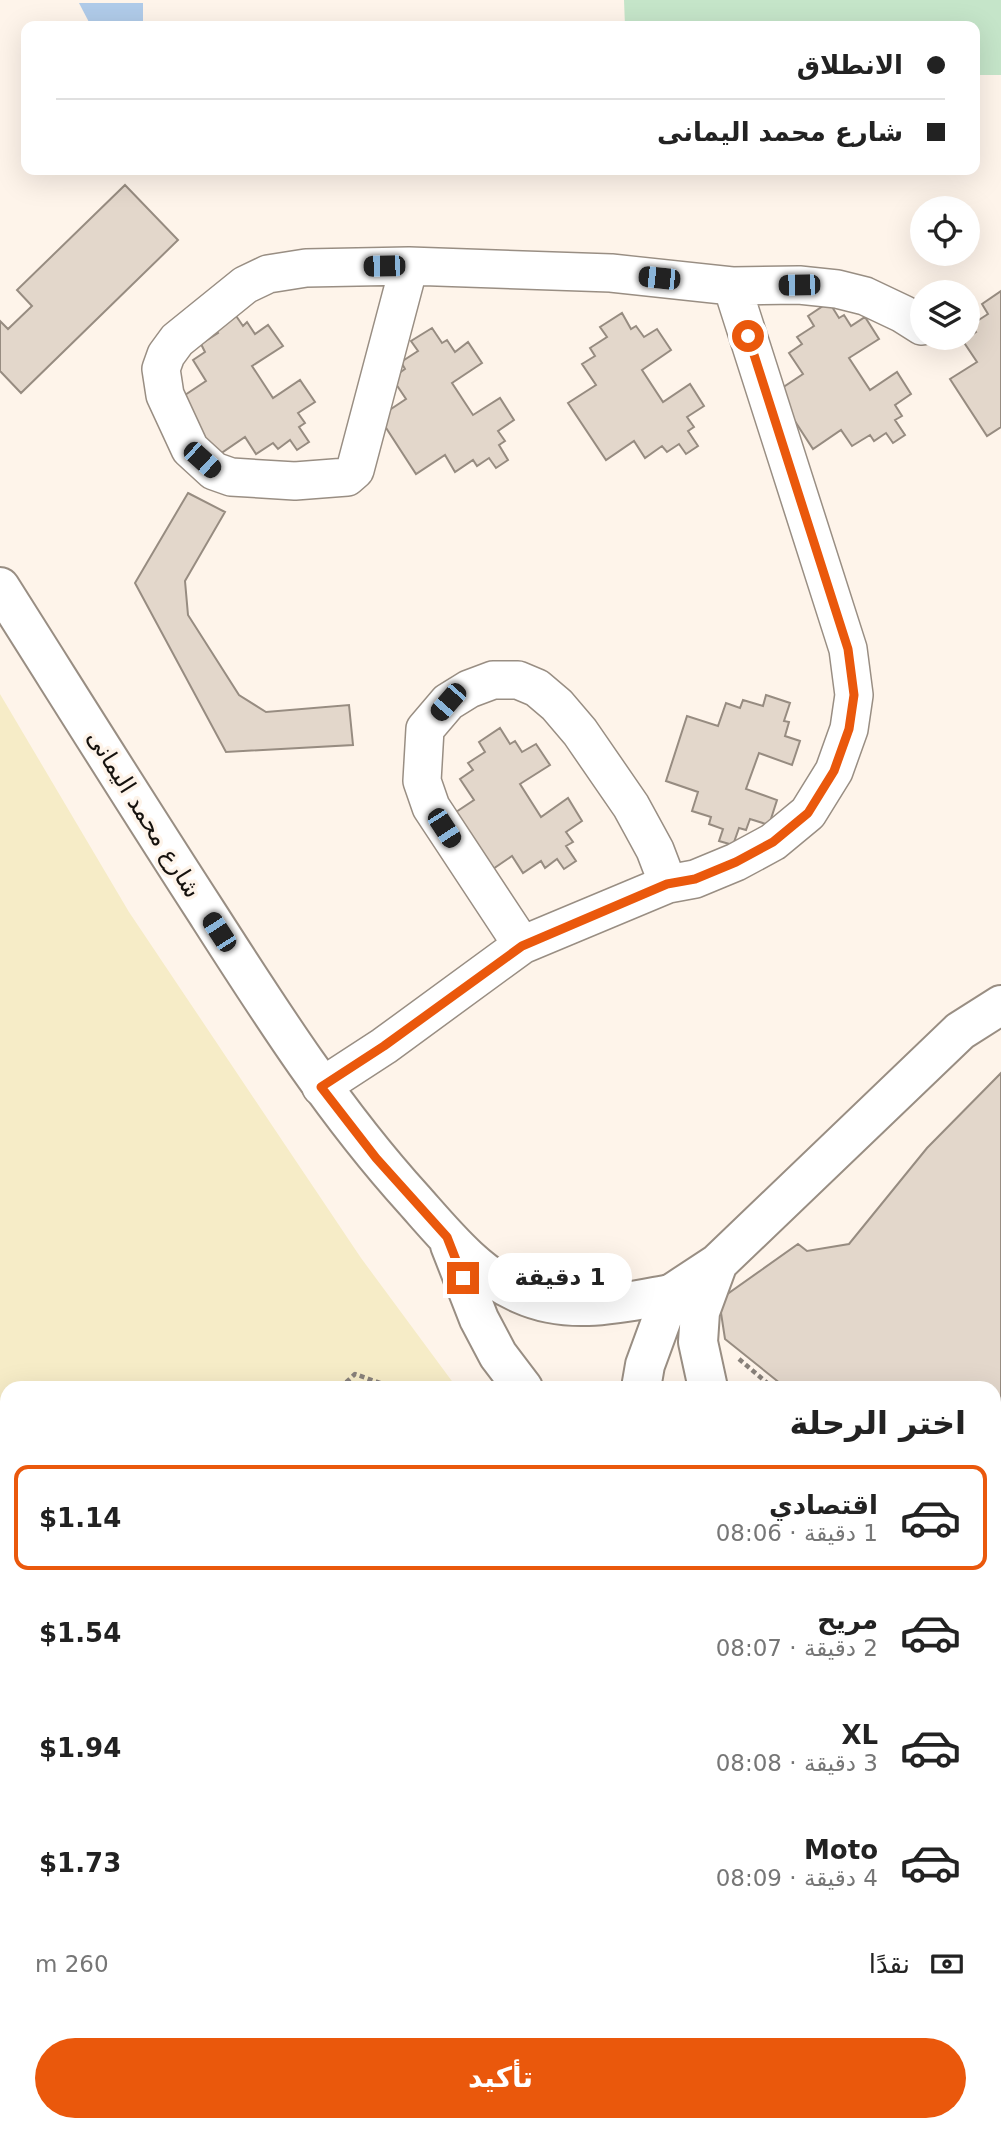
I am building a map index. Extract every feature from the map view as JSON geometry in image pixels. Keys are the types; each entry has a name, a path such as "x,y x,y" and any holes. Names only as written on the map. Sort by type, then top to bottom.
{"main road":[{"name":"شارع محمد اليمانى","path":"0,587 173,861 321,1087 376,1158 447,1237 499,1282 541,1302 573,1307 603,1306 671,1294"},
{"path":"642,1381 645,1365 671,1294 718,1263 960,1031 1001,1005"},
{"name":"شارع محمد اليمانى","path":"447,1237 479,1319 498,1355 518,1381"},
{"path":"706,1381 698,1342 700,1312 718,1263"}],"street":[{"path":"409,266 371,415 355,470 351,474 295,481 231,477 214,471 190,449 165,395 161,369 166,355 177,340 245,285 268,274 306,268 409,266 611,273 732,286 799,285 837,289 865,296 910,319"},
{"path":"321,1087 384,1046 522,946 667,884 695,879 736,862 773,842 808,813 834,771 849,729 854,695 848,649 732,286"},
{"path":"522,946 431,807 422,781 425,729 448,702 470,689 493,680 518,680 537,688 557,705 580,732 631,806 655,850 667,884"}],"path":[{"path":"348,1381 355,1374 374,1381"}],"green space":[{"path":"624,0 1001,0 1001,75 980,75 980,21 625,21"}],"sand":[{"path":"0,694 129,912 361,1258 452,1381 0,1381"}],"water":[{"path":"79,3 143,3 143,21 88,21"}],"building":[{"path":"125,185 178,240 21,393 0,371 0,321 8,329 32,306 17,290"},
{"path":"1001,291 1001,427 987,436 950,379 977,362 969,350 980,350 980,319 988,314 982,304"},
{"path":"829,302 839,318 844,315 851,326 865,317 879,339 849,358 870,390 897,372 911,394 895,405 902,416 895,420 905,435 893,443 886,433 874,441 870,435 852,446 841,430 813,449 776,392 803,374 789,353 802,344 797,337 814,326 808,316"},
{"path":"232,310 243,326 247,322 255,334 268,325 283,346 252,366 273,398 300,380 315,402 298,413 305,423 299,427 309,442 297,450 290,440 278,449 273,443 256,454 245,437 217,456 179,399 206,381 193,360 205,352 201,344 218,333 212,323"},
{"path":"622,313 631,329 636,326 644,337 657,329 671,350 642,370 663,402 690,384 704,406 687,417 694,427 688,431 698,446 686,454 679,444 667,452 662,446 645,458 634,441 606,460 568,403 596,385 582,364 595,356 590,348 607,337 600,327"},
{"path":"432,328 442,343 447,340 455,352 468,342 482,363 452,383 473,415 500,398 514,420 498,431 505,441 499,445 508,460 496,468 489,458 477,466 473,460 455,472 445,455 416,474 379,417 406,399 392,378 405,369 401,362 418,351 411,341"},
{"path":"188,493 225,512 185,581 188,615 239,695 266,712 349,705 353,745 226,752 135,583"},
{"path":"766,695 790,703 784,721 789,722 785,736 800,741 792,765 759,753 746,789 777,800 769,825 750,819 746,830 739,828 733,845 719,841 723,829 709,824 711,817 692,811 698,792 666,781 687,716 718,726 726,703 740,708 743,700 763,706"},
{"path":"500,728 510,744 515,741 522,752 536,744 550,765 520,784 541,817 568,798 582,821 566,832 573,842 566,846 576,861 564,869 557,859 545,868 541,861 523,873 512,856 484,875 447,818 474,800 460,779 473,770 468,763 485,752 479,742"},
{"path":"1001,1073 1001,1381 777,1381 725,1339 719,1300 798,1244 807,1251 849,1244 927,1148"}],"route":[{"path":"463,1278 447,1237 376,1158 321,1087 384,1046 522,946 667,884 695,879 736,862 773,842 808,813 834,771 849,729 854,695 848,649 748,336"}]}
